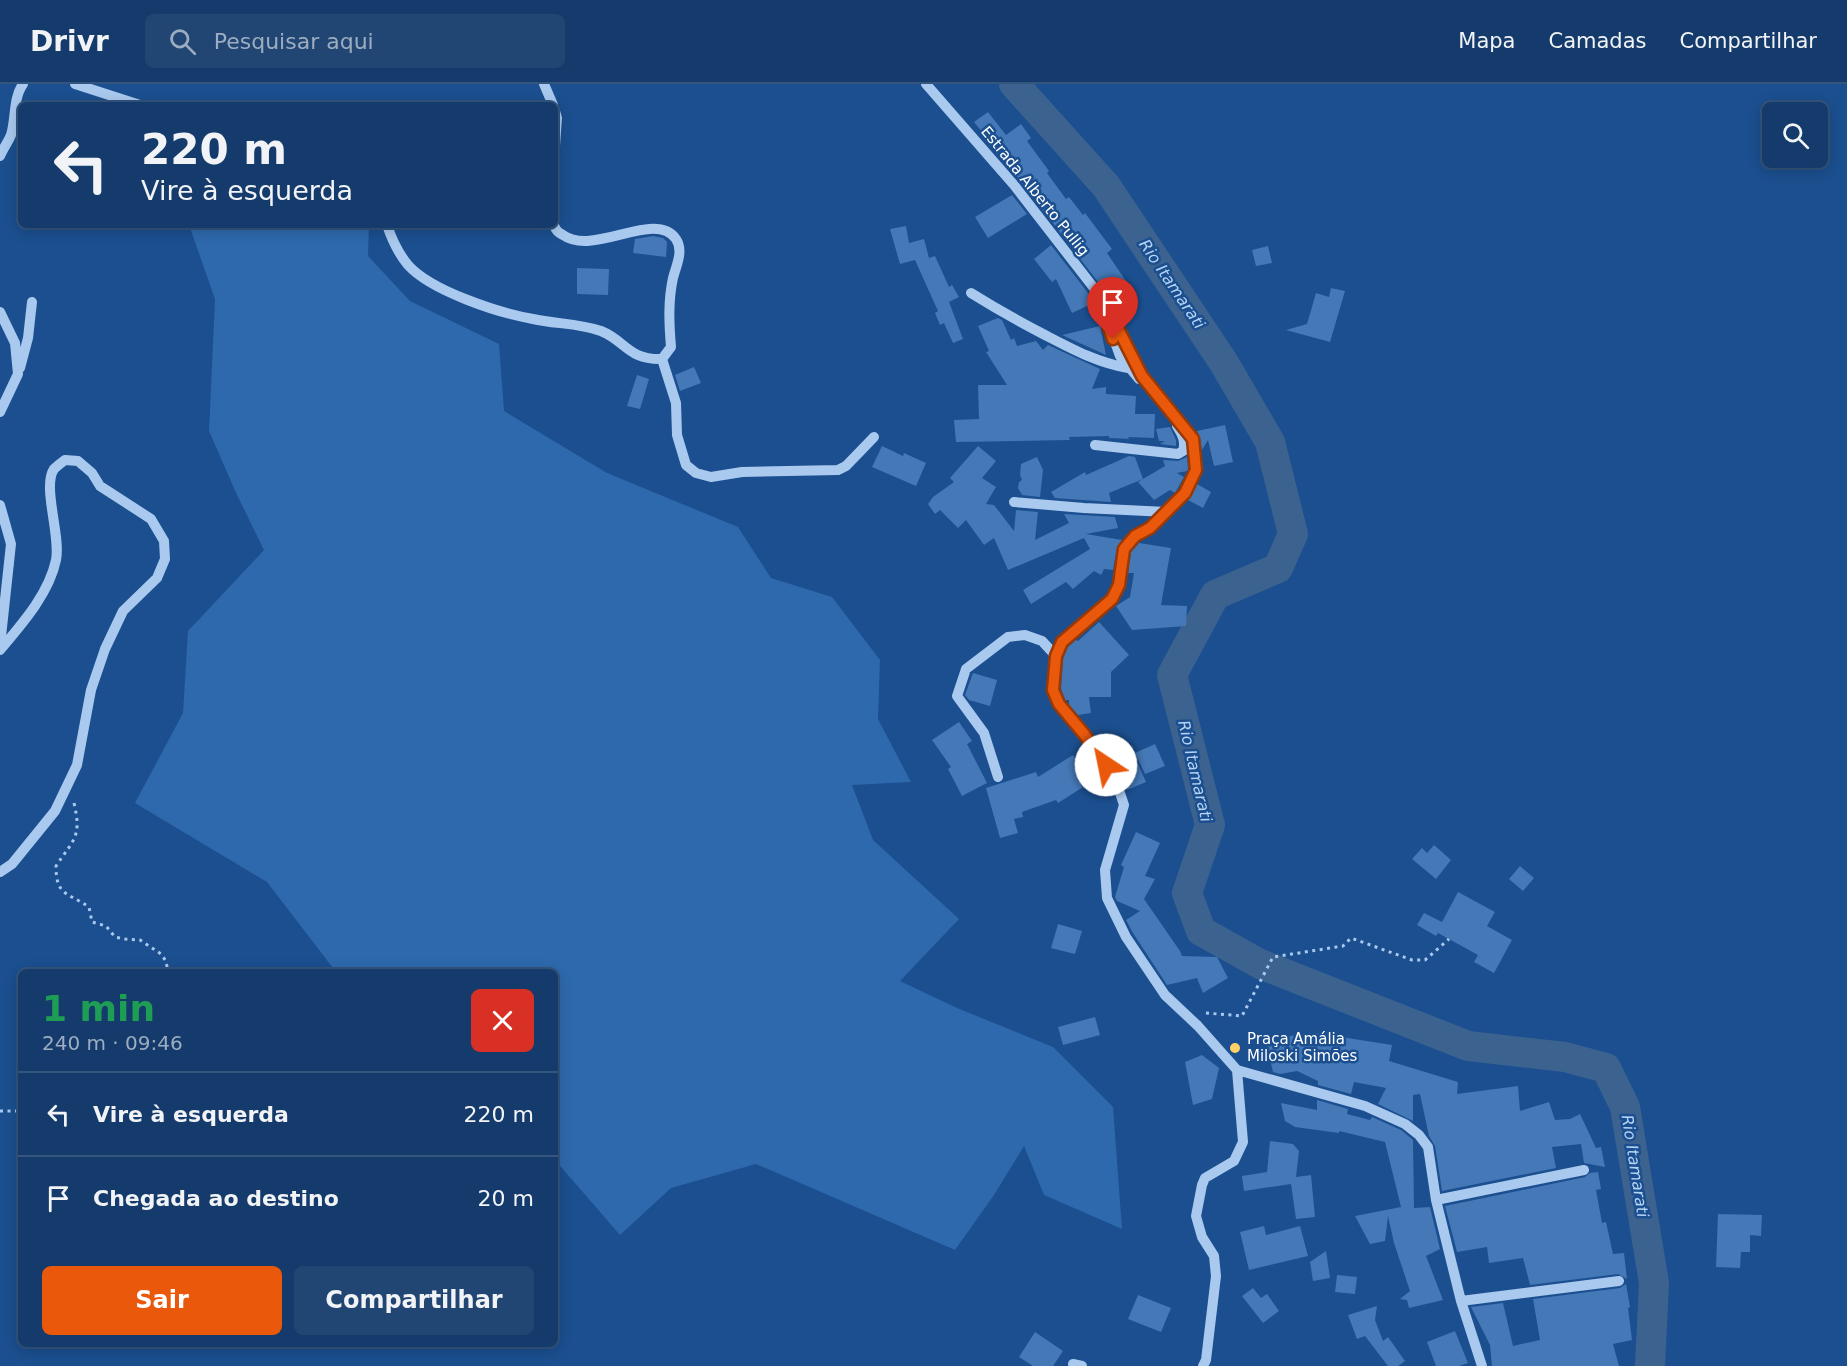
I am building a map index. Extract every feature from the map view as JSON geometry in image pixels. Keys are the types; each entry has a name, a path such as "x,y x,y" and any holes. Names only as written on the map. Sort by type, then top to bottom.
{"street":[{"path":"0,156 11,134 18,96 23,84"},
{"path":"75,84 131,102"},
{"path":"544,84 552,102"},
{"name":"Estrada Alberto Pullig","path":"926,84 1014,185 1104,301 1142,376 1193,439 1196,470 1185,493 1150,528 1135,536 1124,549 1119,585 1112,599 1062,642 1056,656"},
{"path":"388,228 393,243 409,266 439,287 484,307 602,332 636,355 649,359 662,359"},
{"path":"555,228 568,239 582,243 647,229 666,231 676,239 680,254 668,304 671,347 662,359"},
{"path":"971,293 1025,326 1086,357 1128,368"},
{"path":"1095,445 1178,454 1183,451 1185,445 1183,435 1120,356 1105,317 1104,301"},
{"path":"0,412 18,374 28,338 32,302"},
{"path":"0,312 15,343 18,374"},
{"path":"662,359 676,404 677,435 686,465 696,473 711,477 742,472 838,470 846,466 874,437"},
{"path":"0,648 30,614 46,585 56,560 56,537 49,484 53,470 65,460 78,461 92,473 100,486 151,519 164,541 165,559 157,578 123,611 105,649 91,690 77,765 55,811 12,864 0,872"},
{"path":"1014,502 1167,512"},
{"path":"0,505 11,543 0,648"},
{"path":"998,777 984,733 957,696 966,669 1008,637 1025,634 1042,640 1056,656 1053,690 1059,704 1084,734 1116,781 1124,805 1104,870 1107,898 1125,937 1165,995 1237,1070 1365,1106 1405,1124 1419,1135 1428,1147 1436,1200 1461,1301 1482,1366"},
{"path":"1203,1366 1206,1360 1216,1276 1214,1256 1202,1237 1196,1216 1205,1178 1234,1161 1243,1142 1237,1070"},
{"path":"1436,1200 1584,1170"},
{"path":"1461,1301 1619,1281"}],"path":[{"path":"67,788 74,803 77,832 75,840 56,866 57,885 64,893 89,907 92,922 106,926 116,937 140,940 161,954 166,961 167,969"},
{"path":"1183,1012 1242,1016 1273,957 1343,946 1351,938 1412,960 1425,960 1449,939"},
{"path":"0,1112 18,1111"}],"shaded area":[{"path":"190,228 369,228 368,256 410,301 499,344 504,411 607,473 738,527 771,578 832,597 880,660 878,719 911,782 852,785 873,840 959,919 900,981 957,1008 1053,1047 1113,1107 1122,1229 1044,1195 1024,1146 994,1195 955,1250 756,1164 671,1188 620,1235 558,1163 558,969 334,969 267,882 135,803 183,713 188,631 264,550 209,431 215,299"}],"building":[{"path":"988,112 1006,135 1021,124 1031,138 1027,141 1049,171 1047,173 1066,199 1069,197 1083,215 1085,213 1112,249 1107,253 1130,287 1111,299 1020,180 990,146 992,144 974,122"},
{"path":"1012,195 1027,214 988,238 975,217"},
{"path":"906,226 909,243 924,239 929,258 935,256 949,287 952,285 959,297 949,302 963,339 953,343 944,323 940,325 935,313 938,311 915,260 900,264 890,229"},
{"path":"653,236 663,238 667,242 666,257 633,253 635,239"},
{"path":"1051,245 1095,302 1072,313 1056,279 1052,282 1034,259"},
{"path":"1268,246 1272,263 1256,266 1252,250"},
{"path":"577,268 609,269 608,295 577,294"},
{"path":"1331,288 1345,291 1330,342 1286,330 1307,324 1316,293 1329,297"},
{"path":"998,318 1002,320 1011,340 1014,338 1017,346 1036,341 1043,350 1048,345 1100,369 1092,389 1106,387 1106,394 1136,396 1135,414 1155,414 1154,438 1128,437 1129,439 1109,438 1109,436 1069,437 1070,440 956,442 954,420 979,419 978,385 1007,385 986,352 989,351 978,326"},
{"path":"1100,326 1106,355 1062,335"},
{"path":"694,367 701,383 680,391 675,375"},
{"path":"637,375 649,379 640,409 627,406"},
{"path":"1225,425 1233,462 1214,466 1208,440 1202,450 1197,431"},
{"path":"1170,427 1176,440 1176,446 1160,444 1165,441 1159,441 1156,429"},
{"path":"882,446 926,463 916,486 872,467"},
{"path":"978,446 996,461 982,478 996,487 986,504 994,505 1014,531 1016,510 1038,512 1035,540 1069,523 1064,514 1115,517 1118,528 1086,534 1122,540 1117,548 1113,570 1104,569 1101,575 1094,571 1073,589 1066,582 1031,604 1023,590 1090,549 1084,538 1008,570 994,538 984,545 966,520 958,528 940,510 935,514 928,504 933,497 954,482 950,478"},
{"path":"1129,456 1135,457 1143,479 1109,493 1111,502 1055,498 1051,492 1085,472 1086,475"},
{"path":"1037,457 1043,470 1040,497 1022,495 1018,488 1022,480 1021,464"},
{"path":"1187,457 1188,469 1177,473 1184,477 1175,493 1170,490 1154,500 1138,482 1165,466 1163,460 1178,461"},
{"path":"1197,484 1211,492 1203,508 1188,500"},
{"path":"1139,543 1171,548 1161,605 1187,606 1186,626 1132,630 1116,606 1130,597 1134,573 1128,573 1131,552"},
{"path":"1099,622 1129,655 1111,672 1111,697 1089,697 1091,713 1078,715 1069,705 1069,700 1065,700 1061,689 1063,658 1068,647"},
{"path":"973,673 997,680 990,706 969,700 965,695"},
{"path":"959,722 972,741 967,744 987,783 962,796 948,769 951,767 932,740"},
{"path":"1155,744 1165,766 1145,774 1135,753"},
{"path":"1073,755 1091,782 1058,803 1056,800 1022,812 1023,817 1014,819 1018,833 1000,838 986,788 1036,772 1038,777"},
{"path":"1138,764 1146,782 1127,790 1119,772"},
{"path":"1136,832 1160,843 1145,876 1155,879 1144,899 1182,956 1217,957 1228,978 1203,993 1197,978 1167,985 1126,920 1140,911 1117,901 1115,897 1124,867 1121,865"},
{"path":"1434,845 1451,860 1436,879 1412,859 1422,848 1427,853"},
{"path":"1520,866 1534,878 1523,891 1509,879"},
{"path":"1458,892 1495,912 1487,926 1512,940 1494,973 1474,962 1478,955 1438,933 1436,936 1417,925 1424,913 1442,922"},
{"path":"1058,924 1082,931 1075,954 1051,948"},
{"path":"1095,1017 1100,1035 1063,1045 1058,1027"},
{"path":"1316,1033 1392,1045 1389,1061 1458,1082 1457,1094 1518,1086 1520,1111 1549,1102 1555,1120 1570,1119 1580,1114 1596,1148 1601,1147 1605,1167 1584,1163 1581,1144 1552,1147 1556,1168 1442,1191 1435,1146 1429,1136 1420,1094 1413,1095 1413,1121 1378,1104 1386,1088 1354,1082 1351,1094 1318,1085 1318,1081 1297,1071 1280,1074 1273,1072 1267,1045 1290,1036"},
{"path":"1202,1055 1219,1068 1212,1099 1193,1105 1185,1062"},
{"path":"1317,1100 1348,1109 1347,1114 1370,1120 1372,1117 1401,1130 1413,1140 1414,1208 1430,1207 1440,1249 1426,1256 1443,1300 1409,1308 1407,1300 1400,1299 1410,1291 1394,1243 1388,1216 1385,1241 1370,1244 1355,1216 1401,1207 1385,1142 1339,1131 1339,1133 1295,1127 1285,1121 1281,1103 1317,1110"},
{"path":"1270,1141 1293,1144 1299,1151 1296,1177 1311,1175 1315,1217 1296,1219 1291,1184 1244,1191 1242,1176 1267,1172"},
{"path":"1598,1172 1601,1189 1596,1190 1602,1223 1606,1222 1613,1254 1624,1253 1627,1279 1618,1274 1530,1285 1523,1258 1489,1263 1487,1247 1457,1252 1445,1206 1585,1177 1590,1173"},
{"path":"1718,1214 1762,1215 1761,1236 1750,1235 1750,1252 1741,1252 1740,1268 1716,1267"},
{"path":"1264,1226 1266,1235 1300,1226 1308,1256 1249,1270 1240,1232"},
{"path":"1326,1251 1330,1278 1313,1281 1310,1262"},
{"path":"1337,1275 1357,1277 1355,1294 1335,1292"},
{"path":"1626,1284 1632,1340 1613,1344 1619,1366 1492,1366 1490,1345 1471,1307 1503,1303 1513,1346 1540,1340 1533,1299 1620,1288"},
{"path":"1253,1288 1261,1298 1267,1294 1279,1311 1263,1323 1242,1296"},
{"path":"1138,1295 1171,1308 1161,1332 1128,1319"},
{"path":"1377,1306 1375,1320 1383,1341 1388,1337 1405,1361 1398,1366 1388,1366 1365,1336 1357,1339 1348,1315"},
{"path":"1455,1331 1468,1363 1459,1366 1436,1366 1427,1342"},
{"path":"1035,1332 1063,1351 1053,1366 1033,1366 1019,1357"}],"waterway":[{"name":"Rio Itamarati","path":"1014,84 1106,186 1224,363 1270,442 1293,534 1278,568 1215,595 1172,675 1210,825 1187,893 1201,931 1260,964 1468,1046 1565,1057 1606,1068 1625,1107 1654,1283 1650,1366"}],"place":[{"name":"Praça Amália Miloski Simões","path":"1235,1048"}],"route":[{"path":"1106,765 1059,704 1053,690 1056,656 1062,642 1112,599 1119,585 1124,549 1135,536 1150,528 1185,493 1196,470 1193,439 1142,376 1104,301 1105,317 1113,339"}]}
